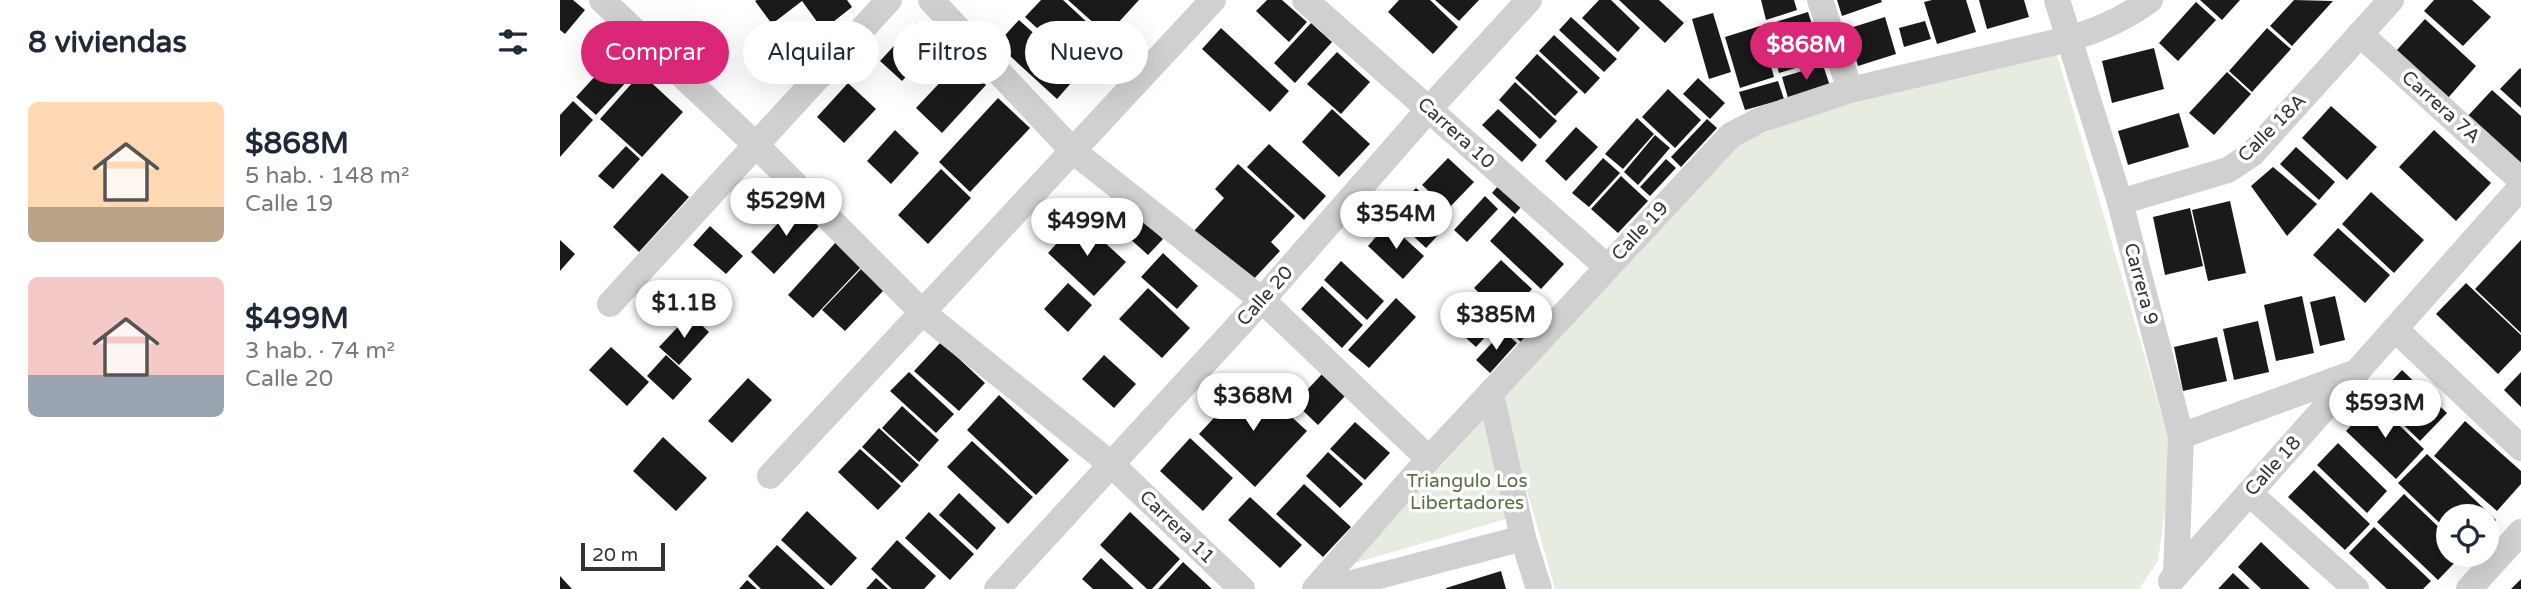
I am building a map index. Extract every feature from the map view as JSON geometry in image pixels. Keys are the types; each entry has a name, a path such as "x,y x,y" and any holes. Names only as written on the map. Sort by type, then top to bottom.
{"street":[{"path":"602,0 756,145"},
{"path":"610,304 889,0"},
{"path":"931,0 1073,151 1262,300 1429,460"},
{"path":"770,477 1213,0"},
{"name":"Carrera 10","path":"1305,0 1606,267"},
{"name":"Calle 20","path":"997,589 1262,300 1429,109 1530,0"},
{"path":"1821,0 1850,90"},
{"name":"Carrera 9","path":"2057,0 2120,202 2181,436 2170,582"},
{"name":"Calle 19","path":"1315,589 1429,460 1731,135 1760,120 1850,90 2098,30 2130,16 2150,0"},
{"name":"Calle 18A","path":"2120,202 2228,170 2252,154 2391,0"},
{"name":"Carrera 7A","path":"2360,34 2521,180"},
{"name":"Carrera 11","path":"756,145 923,313 1112,465 1242,589"},
{"name":"Calle 18","path":"2170,582 2521,187"},
{"path":"2395,329 2521,448"},
{"path":"2181,436 2357,372"},
{"path":"1491,394 1523,538 1539,589"},
{"path":"2249,493 2356,589"},
{"path":"2469,589 2521,533"},
{"path":"1329,589 1523,538"}],"green space":[{"path":"2055,48 2173,453 2158,561 2139,589 1555,589 1501,400 1737,143 1856,99"},
{"name":"Triangulo Los Libertadores","path":"1484,419 1513,517 1351,564"}],"building":[{"path":"560,0 573,0 585,10 565,34 560,30"},
{"path":"847,0 852,7 834,21 816,21 802,1 776,21 770,21 755,1"},
{"path":"1041,0 1063,0 1086,21 1029,21 1025,17"},
{"path":"1068,0 1139,0 1120,21 1091,21"},
{"path":"1267,0 1282,0 1307,22 1289,42 1256,11"},
{"path":"1399,0 1430,0 1458,27 1433,54 1388,12"},
{"path":"1435,0 1479,0 1459,21"},
{"path":"1599,0 1611,0 1640,28 1618,52 1582,18"},
{"path":"1619,0 1659,0 1684,23 1665,43"},
{"path":"1761,0 1794,0 1797,10 1766,20"},
{"path":"1837,0 1881,0 1882,2 1842,16"},
{"path":"1966,0 1976,32 1937,44 1924,2"},
{"path":"1979,0 2024,0 2029,17 1987,29"},
{"path":"2200,0 2240,0 2222,20"},
{"path":"2294,0 2333,1 2292,46 2270,26"},
{"path":"2434,0 2472,0 2491,17 2463,46 2424,11"},
{"path":"2196,2 2216,20 2178,61 2159,43"},
{"path":"1808,12 1815,34 1773,47 1766,25"},
{"path":"1713,13 1731,72 1709,79 1692,19"},
{"path":"1571,17 1617,59 1604,72 1559,30"},
{"path":"1885,17 1896,54 1858,66 1847,29"},
{"path":"2425,19 2476,66 2448,98 2396,51"},
{"path":"1019,20 1025,25 1025,70 1011,57 1011,29"},
{"path":"1925,21 1931,39 1904,47 1899,28"},
{"path":"1311,23 1332,42 1295,83 1274,63"},
{"path":"1760,26 1774,77 1740,88 1725,37"},
{"path":"1221,28 1289,91 1270,112 1202,49"},
{"path":"2267,28 2291,49 2252,92 2229,71"},
{"path":"1554,35 1600,78 1585,94 1539,51"},
{"path":"1816,39 1822,60 1779,73 1773,52"},
{"path":"893,47 893,73 880,61"},
{"path":"2154,48 2164,89 2112,103 2102,61"},
{"path":"1337,52 1370,82 1341,114 1307,84"},
{"path":"1537,54 1578,92 1555,116 1515,78"},
{"path":"1823,65 1830,86 1788,98 1782,77"},
{"path":"2521,69 2521,108 2500,89"},
{"path":"2227,72 2251,94 2214,135 2189,113"},
{"path":"1698,78 1725,103 1710,119 1683,94"},
{"path":"1778,81 1784,99 1745,110 1739,92"},
{"path":"1515,82 1557,121 1540,139 1499,100"},
{"path":"588,84 624,84 596,115 576,97"},
{"path":"631,84 653,84 683,112 642,157 600,119"},
{"path":"847,84 876,109 844,143 817,117"},
{"path":"938,84 986,85 942,133 916,108"},
{"path":"1041,84 1070,84 1057,99"},
{"path":"1668,89 1701,120 1675,148 1642,117"},
{"path":"2492,90 2521,116 2521,165 2466,118"},
{"path":"998,98 1030,128 970,192 939,162"},
{"path":"573,101 593,120 560,157 560,115"},
{"path":"2331,106 2377,147 2347,180 2302,138"},
{"path":"1332,109 1370,144 1339,177 1302,142"},
{"path":"1498,109 1537,145 1522,162 1482,125"},
{"path":"2179,113 2189,147 2128,165 2118,131"},
{"path":"1637,118 1654,134 1623,169 1605,154"},
{"path":"1707,119 1717,128 1681,167 1671,157"},
{"path":"1576,127 1598,147 1566,181 1545,161"},
{"path":"895,130 919,153 891,184 867,161"},
{"path":"2434,130 2491,183 2456,221 2399,167"},
{"path":"1655,135 1670,148 1638,185 1624,172"},
{"path":"1269,144 1326,196 1304,220 1247,167"},
{"path":"626,146 640,159 613,189 598,176"},
{"path":"2296,147 2335,182 2319,200 2280,164"},
{"path":"1448,158 1474,182 1448,209 1422,185"},
{"path":"1603,158 1620,173 1589,207 1572,193"},
{"path":"1666,159 1676,168 1650,196 1640,187"},
{"path":"1238,164 1295,216 1271,242 1280,251 1250,283 1194,231 1224,198 1215,189"},
{"path":"2273,167 2317,204 2287,236 2251,186"},
{"path":"941,169 971,198 928,244 898,215"},
{"path":"662,173 689,197 639,252 613,227"},
{"path":"1621,176 1648,201 1618,233 1591,209"},
{"path":"1504,179 1527,200 1515,214 1492,193"},
{"path":"1416,188 1451,221 1426,248 1391,215"},
{"path":"2371,192 2424,240 2394,273 2342,224"},
{"path":"1485,196 1498,209 1467,242 1454,230"},
{"path":"2230,201 2246,273 2208,281 2192,210"},
{"path":"798,202 821,224 774,274 751,252"},
{"path":"2190,208 2203,266 2165,275 2153,217"},
{"path":"1513,216 1564,264 1541,289 1490,241"},
{"path":"1079,219 1126,262 1094,296 1048,253"},
{"path":"1143,221 1163,239 1148,255 1128,237"},
{"path":"1388,223 1424,256 1403,279 1368,246"},
{"path":"710,226 743,256 726,274 693,245"},
{"path":"2338,228 2390,275 2365,303 2313,255"},
{"path":"560,240 575,254 560,271"},
{"path":"2521,240 2521,333 2475,289"},
{"path":"836,242 862,266 813,318 788,295"},
{"path":"1163,253 1198,286 1177,309 1141,277"},
{"path":"1501,260 1532,289 1505,318 1474,288"},
{"path":"1341,261 1384,301 1367,320 1324,280"},
{"path":"861,269 884,290 845,331 822,310"},
{"path":"1068,283 1092,305 1068,332 1044,309"},
{"path":"2466,283 2521,335 2521,350 2498,374 2436,314"},
{"path":"1322,286 1363,325 1342,348 1301,309"},
{"path":"1148,288 1190,328 1162,358 1119,319"},
{"path":"1469,295 1499,322 1476,347 1446,320"},
{"path":"2302,296 2314,353 2276,361 2264,305"},
{"path":"2335,296 2345,340 2320,346 2310,302"},
{"path":"1396,298 1416,317 1369,368 1348,350"},
{"path":"1532,300 1548,314 1522,343 1506,328"},
{"path":"690,314 709,332 679,365 659,347"},
{"path":"2258,321 2269,372 2234,380 2223,329"},
{"path":"1503,331 1517,343 1490,373 1476,360"},
{"path":"2217,337 2227,381 2183,391 2174,347"},
{"path":"941,342 985,383 959,411 914,371"},
{"path":"611,347 649,382 627,406 589,370"},
{"path":"666,355 692,379 673,400 647,376"},
{"path":"1104,355 1136,384 1114,408 1082,379"},
{"path":"2402,370 2447,413 2420,441 2376,398"},
{"path":"909,372 954,414 936,433 890,391"},
{"path":"2521,372 2521,407 2504,390"},
{"path":"1322,374 1346,395 1318,425 1295,403"},
{"path":"748,378 772,400 732,443 708,421"},
{"path":"1250,379 1307,431 1255,487 1199,434"},
{"path":"999,395 1069,460 1036,495 967,430"},
{"path":"2374,401 2424,449 2396,479 2346,431"},
{"path":"902,406 939,440 919,462 882,428"},
{"path":"2465,421 2521,471 2521,484 2499,509 2499,504 2489,504 2434,456"},
{"path":"1355,422 1390,453 1365,480 1330,449"},
{"path":"879,428 919,465 902,483 862,447"},
{"path":"663,437 707,478 676,511 633,471"},
{"path":"1190,438 1233,478 1203,511 1160,471"},
{"path":"972,441 1033,497 1008,524 947,467"},
{"path":"2338,443 2387,491 2367,513 2317,465"},
{"path":"860,449 901,486 878,510 838,472"},
{"path":"1328,452 1363,484 1340,508 1306,476"},
{"path":"2427,454 2479,504 2436,504 2436,519 2398,483"},
{"path":"2314,470 2370,524 2345,550 2288,497"},
{"path":"1304,484 1351,527 1323,557 1276,514"},
{"path":"959,493 996,528 977,550 939,515"},
{"path":"2404,494 2436,525 2436,567 2450,567 2438,580 2377,522"},
{"path":"1250,497 1302,545 1280,568 1228,520"},
{"path":"807,511 857,558 831,586 781,540"},
{"path":"929,512 974,554 950,580 905,538"},
{"path":"1130,512 1180,559 1152,589 1147,589 1100,545"},
{"path":"2374,527 2431,581 2423,589 2387,589 2349,553"},
{"path":"897,540 936,576 924,589 892,589 871,569"},
{"path":"2261,542 2310,589 2261,589 2238,567"},
{"path":"777,545 825,589 761,589 748,576"},
{"path":"1101,558 1134,589 1093,589 1082,579"},
{"path":"1183,562 1212,589 1158,589"},
{"path":"1501,571 1506,589 1446,589 1446,588"},
{"path":"2233,573 2250,589 2218,589"},
{"path":"560,576 572,589 560,589"},
{"path":"876,578 888,589 866,589"},
{"path":"2521,579 2521,589 2511,589"},
{"path":"747,580 757,589 739,589"}]}
